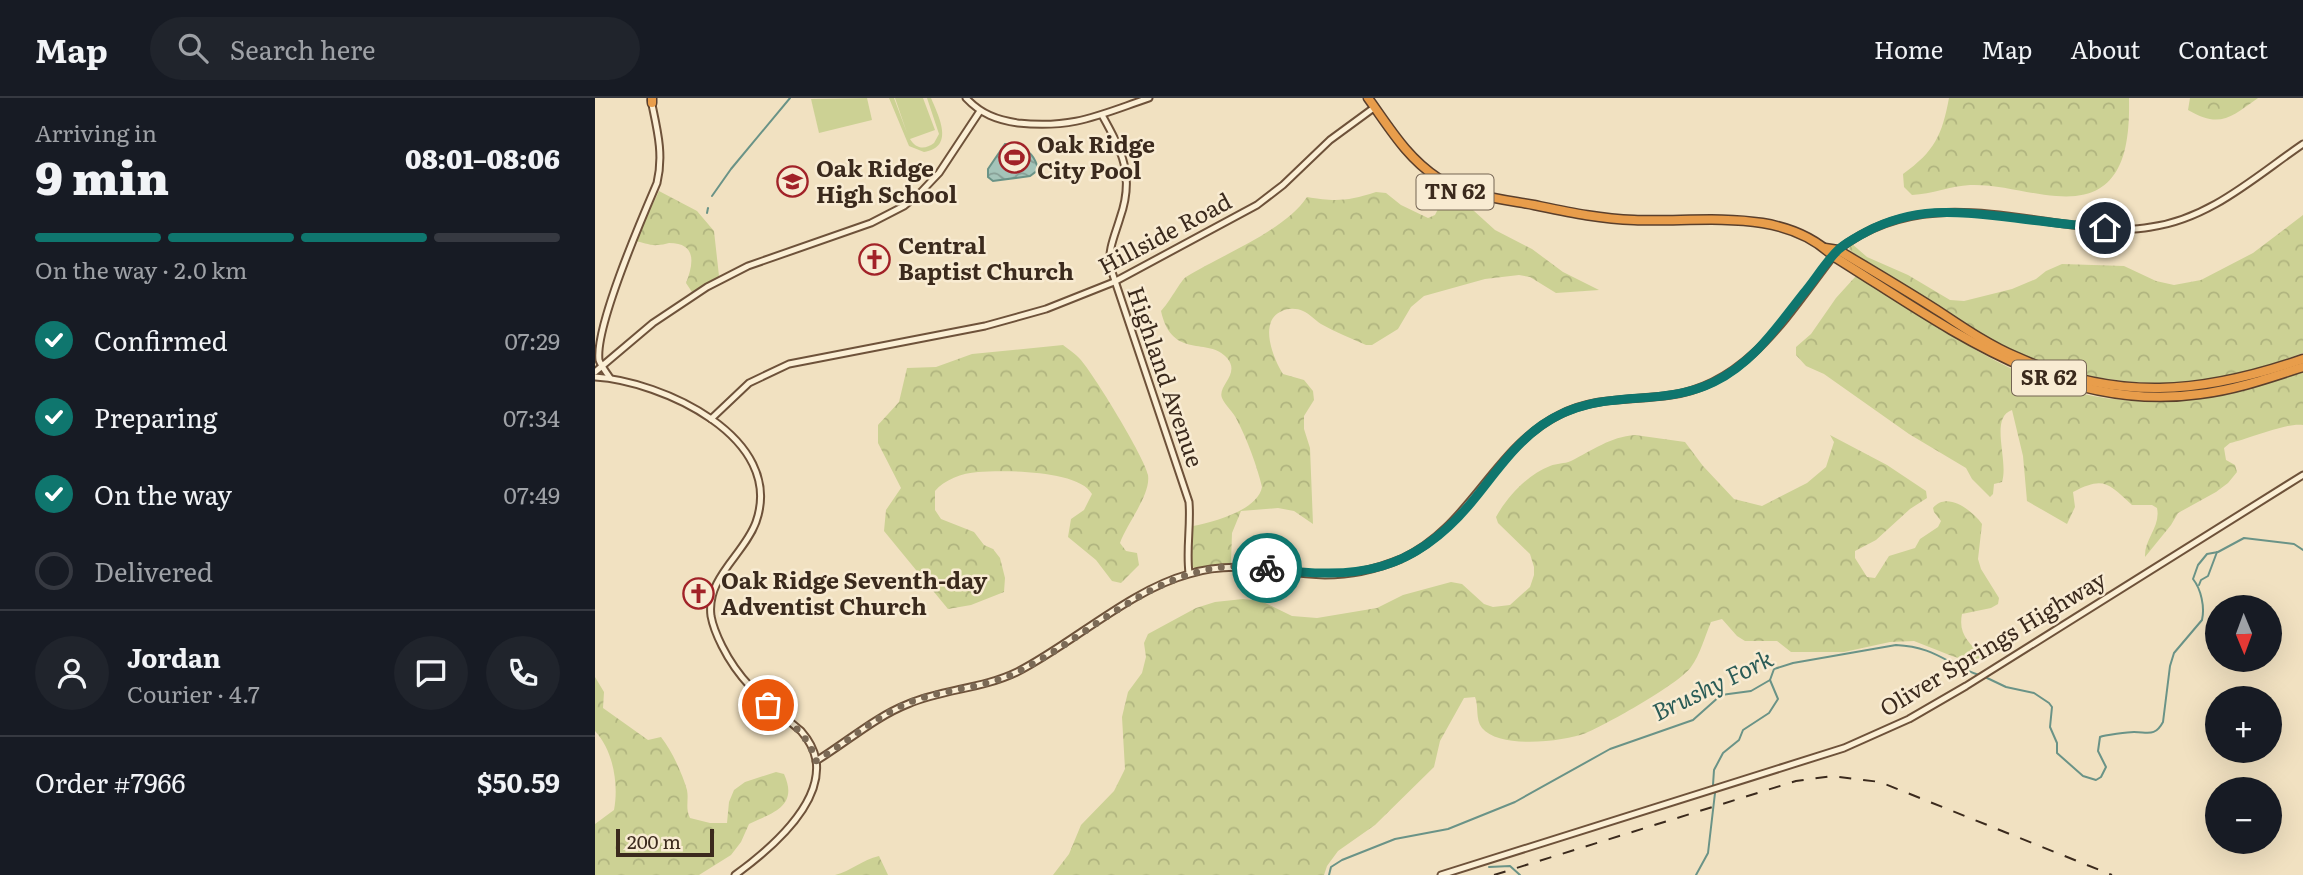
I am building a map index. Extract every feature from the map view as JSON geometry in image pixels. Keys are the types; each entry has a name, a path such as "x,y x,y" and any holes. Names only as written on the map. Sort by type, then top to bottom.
{"highway":[{"name":"TN 62","path":"1362,98 1412,157 1445,182 1486,196 1587,216 1768,224 1806,237 1825,248"},
{"name":"TN 62","path":"1368,98 1373,109"},
{"name":"SR 62","path":"1825,248 2002,350 2073,377 2119,386 2191,387 2245,378 2303,359"},
{"name":"SR 62","path":"1835,253 1989,353 2072,385 2125,395 2189,396 2239,387 2303,367"}],"street":[{"path":"966,98 980,111 1005,121 1050,125 1084,120 1149,98"},
{"path":"610,378 599,361 597,352 604,311 657,183 660,169 660,143 651,99"},
{"name":"Hillside Road","path":"711,419 749,383 789,363 985,326 1045,309 1114,282 1257,205 1283,185 1329,140 1373,109"},
{"path":"595,372 653,323 707,286 748,267 871,223 904,206 939,173 980,111"},
{"name":"Highland Avenue","path":"1102,115 1121,151 1127,181 1125,203 1110,249 1110,266 1189,502 1189,573"},
{"path":"816,761 876,721 908,704 985,685 1017,672 1156,587 1189,573 1245,566 1339,574 1369,570 1403,558 1431,541 1455,521 1520,443 1555,416 1598,401 1681,394 1711,384 1739,368 1763,344 1835,253 1849,242 1893,220 1938,211 2111,229 2137,229 2170,224 2214,205 2303,144"},
{"path":"595,377 610,378 660,391 685,403 711,419 747,455 755,470 760,492 759,511 754,527 714,589 711,603 713,624 731,662 744,681 761,699 801,731 812,748 816,761 814,789 802,811 769,847 735,875"},
{"name":"Oliver Springs Highway","path":"1441,875 1844,748 1909,719 1973,682 2303,475"}],"green space":[{"path":"867,98 872,120 819,133 811,99"},
{"path":"889,98 894,98 907,133 895,98 923,98 935,130 910,139 918,147 924,147 934,143 939,134 927,98 931,98 942,130 942,138 934,149 924,152 909,146"},
{"path":"1949,98 2129,98 2124,154 2118,169 2108,182 2095,191 2078,196 2056,196 1970,185 1912,195 1904,187 1903,174 1930,150 1940,132"},
{"path":"2190,98 2258,98 2232,115 2217,120 2188,110"},
{"path":"659,191 697,211 714,231 719,276 692,292 686,283 691,256 685,247 678,244 655,245 635,241"},
{"path":"1376,192 1386,193 1401,205 1428,218 1435,215 1439,207 1438,199 1443,195 1463,201 1495,230 1532,249 1563,272 1599,290 1556,293 1530,277 1519,275 1485,279 1424,296 1411,307 1398,329 1372,345 1366,345 1332,330 1301,310 1282,311 1271,323 1269,331 1272,350 1283,374 1304,380 1313,391 1314,400 1304,416 1304,429 1310,448 1313,524 1294,511 1278,508 1241,511 1232,533 1231,563 1195,569 1189,555 1193,526 1234,514 1252,502 1262,487 1255,462 1236,417 1222,398 1221,393 1230,375 1231,364 1227,358 1211,348 1191,345 1173,336 1161,311 1186,277 1284,221 1307,197 1342,200"},
{"path":"2303,215 2303,353 2246,372 2195,382 2132,382 2101,378 2040,362 1974,331 1849,249 1851,243 1867,257 1908,275 1950,300 1964,301 2012,289 2062,264 2124,266 2156,281 2174,285 2201,280 2253,253"},
{"path":"1855,277 1860,277 1996,361 2052,385 2088,395 2159,401 2195,398 2267,383 2303,371 2303,425 2278,428 2230,443 2224,448 2226,460 2235,465 2237,472 2216,492 2178,513 2145,557 2158,515 2157,508 2152,505 2132,505 2111,487 2092,484 2073,492 2075,507 2067,524 2027,501 2023,456 2012,410 2005,414 2002,422 2002,482 1994,484 1990,497 1972,479 1966,468 1909,434 1824,374 1806,366 1796,355 1796,347 1811,334 1836,298"},
{"path":"1063,345 1087,367 1145,466 1148,475 1146,491 1120,543 1126,551 1137,553 1139,565 1121,583 1112,581 1096,560 1068,537 1071,519 1084,510 1092,494 1084,486 1072,480 1040,473 1005,471 966,474 948,480 935,491 935,510 941,519 974,532 984,545 993,549 1000,558 1005,578 1004,592 971,605 948,609 884,531 886,510 901,488 878,443 878,425 899,402 907,368 936,367 972,354"},
{"path":"1635,435 1685,442 1734,499 1762,506 1807,483 1826,467 1834,442 1830,435 1887,465 1926,491 1927,498 1910,509 1876,540 1855,551 1855,558 1867,577 1875,578 1889,556 1915,548 1920,539 1938,527 1941,521 1933,508 1939,503 1952,502 1966,508 1982,524 1978,559 1999,598 1998,604 1991,608 1962,614 1963,632 1981,656 1981,662 1971,662 1914,641 1890,642 1844,652 1791,652 1777,641 1745,641 1722,619 1711,622 1697,657 1684,674 1625,713 1586,733 1547,741 1502,739 1490,735 1482,728 1475,697 1464,698 1440,741 1434,767 1375,825 1338,851 1324,875 1053,875 1069,854 1081,825 1114,791 1125,769 1122,717 1128,692 1142,673 1146,657 1144,643 1148,634 1196,608 1215,602 1243,599 1261,601 1292,616 1317,618 1377,608 1403,595 1451,582 1462,584 1484,604 1493,607 1510,605 1530,587 1534,567 1530,554 1498,523 1496,517 1506,502 1526,480 1542,470 1571,461 1610,441"},
{"path":"595,677 604,692 603,708 648,740 661,737 685,783 690,818 710,823 727,823 729,802 734,790 745,782 776,772 784,774 788,785 786,801 774,812 749,824 741,842 731,855 699,875 595,875 595,824 614,810 616,789 610,757 595,731"},
{"path":"879,856 888,875 835,875 867,860"}],"water":[{"name":"Oak Ridge City Pool","path":"1005,144 1017,146 1031,154 1038,170 1030,176 993,181 988,177 988,169"}],"waterway":[{"path":"712,196 790,98"},
{"path":"707,213 708,208"},
{"name":"Brushy Fork","path":"1985,677 2006,687 2034,693 2049,703 2052,707 2050,727 2057,743 2057,753 2083,776 2096,780 2101,777 2106,767 2098,751 2100,737 2131,732 2151,733 2163,722 2174,653 2202,620 2202,598 2193,579 2198,565 2207,554 2218,552 2244,538 2294,544 2303,550"},
{"path":"2199,585 2201,580 2208,576 2217,552"},
{"name":"Brushy Fork","path":"1329,875 1331,867 1342,860 1395,839 1448,829 1515,802 1610,749 1693,720 1721,695 1751,691 1770,680 1774,669 1793,663 1896,645 1931,652 1979,675"},
{"path":"1713,785 1714,770 1723,753 1739,740 1743,730 1769,713 1778,699 1770,680"},
{"path":"1696,875 1708,853 1715,793"},
{"path":"1489,867 1510,866 1520,875"}],"railway":[{"path":"1494,875 1796,781 1832,776 1880,782 2112,875"}],"way so far":[{"path":"768,705 801,731 812,748 816,761 876,721 908,704 923,698 985,685 1017,672 1136,598 1174,579 1189,573 1221,567 1267,568"}],"place":[{"name":"Oak Ridge City Pool","path":"1014,158"},
{"name":"Oak Ridge High School","path":"793,182"},
{"name":"Central Baptist Church","path":"875,259"},
{"name":"Oak Ridge Seventh-day Adventist Church","path":"698,594"}],"route":[{"path":"1267,568 1320,575 1350,573 1381,566 1419,550 1455,521 1528,436 1555,416 1598,401 1681,394 1711,384 1739,368 1763,344 1838,250 1883,224 1914,214 1944,211 2105,228"}]}
